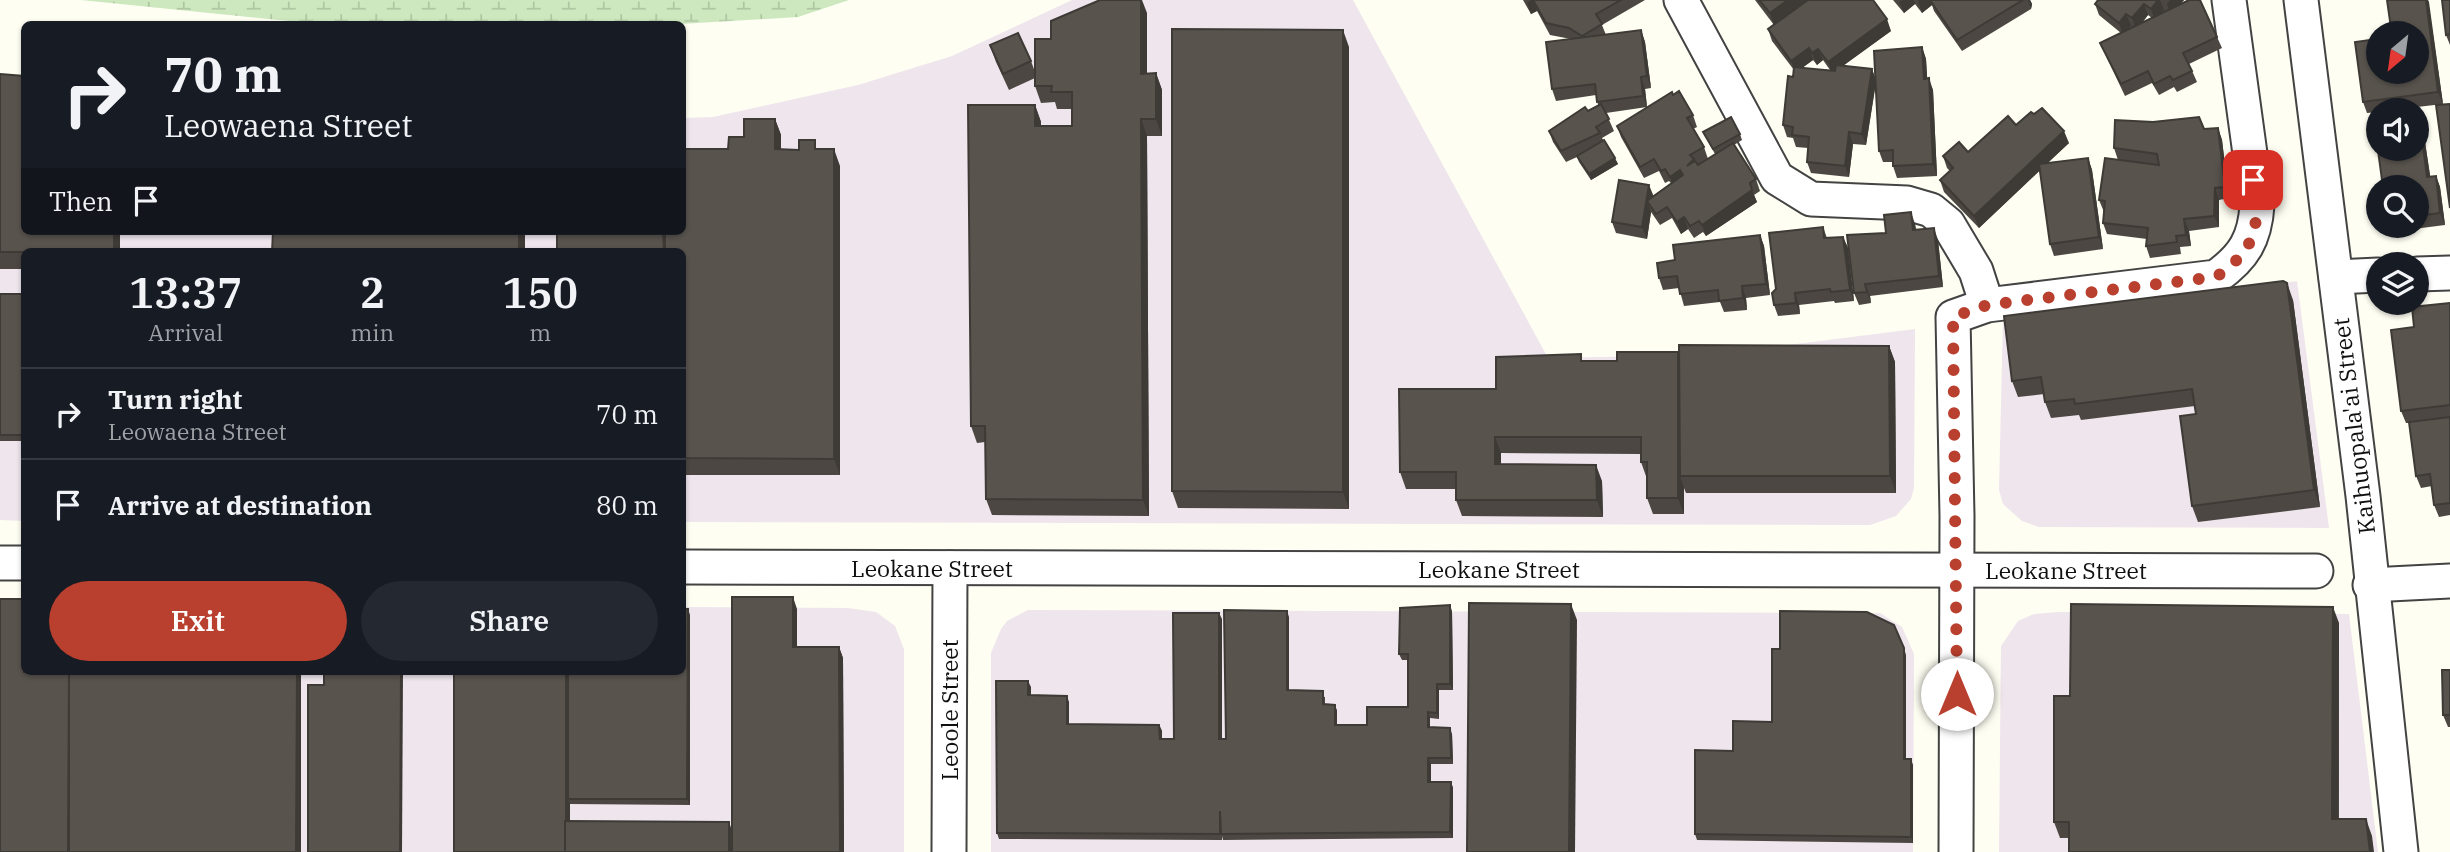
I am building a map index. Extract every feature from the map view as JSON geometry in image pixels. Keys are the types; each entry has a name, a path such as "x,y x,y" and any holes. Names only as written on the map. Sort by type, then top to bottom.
{"street":[{"path":"1681,0 1777,178 1811,199 1907,204 1931,210 1948,224 1976,271 1987,305"},
{"path":"1956,852 1957,570 1953,317 1987,305 2216,277 2236,263 2255,231 2257,205 2229,0"},
{"name":"Kaihuopala'ai Street","path":"2301,0 2336,277 2401,852"},
{"path":"2429,274 2450,273"},
{"path":"2336,277 2366,276"},
{"path":"0,563 21,563"},
{"name":"Leokane Street","path":"686,567 2316,571"},
{"name":"Leoole Street","path":"948,852 950,568"},
{"path":"2370,585 2450,581"}],"shaded area":[{"path":"1072,0 1353,0 1548,358 1707,355 1915,329 1914,488 1911,499 1896,516 1870,525 686,522 686,248 21,248 21,521 0,520 0,73 21,76 21,235 686,235 686,118 713,117 858,85 952,56"},
{"path":"2297,281 2329,528 2039,527 2022,521 2003,504 1999,490 2003,318"},
{"path":"0,604 21,664 21,675 686,675 686,607 848,608 876,612 895,626 904,649 904,852 0,852"},
{"path":"1028,610 1880,613 1902,627 1914,654 1913,852 991,852 991,653 1007,621"},
{"path":"2034,614 2349,614 2378,852 1999,852 2001,646 2018,621"}],"green space":[{"path":"81,0 849,0 798,17 686,24 686,21 289,21"}],"building":[{"path":"1100,0 1141,0 1141,74 1156,73 1156,119 1141,119 1143,500 986,499 985,426 971,426 968,105 1035,105 1035,126 1072,126 1072,92 1051,92 1052,86 1035,86 1035,39 1051,39 1051,21"},
{"path":"1533,0 1621,0 1596,14 1602,24 1582,36 1569,28 1546,23"},
{"path":"1759,0 1788,0 1770,13"},
{"path":"1808,0 1873,0 1887,19 1828,62 1818,49 1812,53 1809,48 1791,61 1768,29"},
{"path":"1930,0 2023,0 1957,40"},
{"path":"2098,0 2158,0 2151,9 2144,4 2132,18 2126,14 2119,23 2095,4"},
{"path":"2189,0 2200,0 2217,37 2183,53 2192,71 2173,80 2170,76 2154,84 2148,71 2121,84 2100,43"},
{"path":"2387,0 2426,0 2429,21 2390,21"},
{"path":"2442,0 2450,0 2450,34 2446,35"},
{"path":"2429,23 2438,92 2393,98 2366,98 2366,102 2363,102 2355,42 2366,41 2366,84 2429,84"},
{"path":"1172,29 1343,30 1343,492 1172,491"},
{"path":"1641,30 1647,76 1641,77 1643,96 1597,102 1595,84 1552,89 1546,42"},
{"path":"1018,33 1031,61 1003,74 990,45"},
{"path":"1922,47 1924,79 1929,78 1933,164 1893,166 1893,150 1879,151 1874,51"},
{"path":"1836,65 1872,69 1862,134 1849,132 1845,166 1807,162 1809,137 1792,135 1793,127 1783,125 1788,76 1793,77 1794,67 1835,71"},
{"path":"0,74 21,76 21,235 114,235 114,248 21,248 21,252 0,252"},
{"path":"1679,91 1693,115 1687,118 1704,147 1690,155 1694,159 1687,166 1695,161 1698,165 1733,143 1756,179 1750,183 1752,190 1702,225 1699,221 1690,226 1684,217 1677,222 1667,207 1656,214 1647,201 1683,175 1680,170 1670,177 1665,169 1661,171 1654,159 1640,167 1617,126 1672,92 1673,95"},
{"path":"1601,104 1609,119 1596,127 1600,133 1561,151 1549,131 1585,107 1588,111"},
{"path":"2450,104 2450,208 2436,105"},
{"path":"2042,108 2064,131 1974,216 1940,180 1953,168 1943,156 1959,142 1968,152 2008,116 2016,125 2031,112 2034,114"},
{"path":"1731,117 1740,134 1713,149 1703,132"},
{"path":"2199,117 2204,129 2218,128 2225,187 2215,188 2214,216 2184,219 2186,235 2176,236 2177,242 2146,246 2148,228 2103,223 2105,201 2099,200 2105,158 2159,165 2157,154 2114,148 2115,120 2153,122"},
{"path":"744,119 775,119 775,149 799,150 799,140 815,140 815,149 834,149 834,459 686,458 686,248 665,248 665,235 686,235 686,149 728,149 729,137 744,137"},
{"path":"1604,140 1615,158 1589,174 1577,156"},
{"path":"2088,158 2099,237 2050,244 2039,164"},
{"path":"2379,161 2425,161 2427,175 2381,175"},
{"path":"2436,176 2440,213 2429,214 2429,177"},
{"path":"1619,180 1649,185 1642,227 1612,222"},
{"path":"1911,212 1913,230 1934,228 1939,276 1865,284 1867,292 1854,293 1847,235 1886,233 1884,215"},
{"path":"1823,227 1824,238 1843,237 1850,290 1795,293 1796,303 1774,305 1772,293 1776,289 1769,233"},
{"path":"273,235 519,235 519,248 272,248"},
{"path":"557,235 663,235 664,248 557,248"},
{"path":"1760,235 1766,284 1742,286 1743,298 1719,301 1718,290 1680,294 1677,276 1659,278 1657,263 1675,260 1673,245"},
{"path":"2283,281 2287,283 2314,490 2192,506 2180,416 2196,414 2192,389 2075,404 2074,399 2045,402 2041,377 2012,381 2004,316"},
{"path":"0,294 21,294 21,435 0,435"},
{"path":"2450,303 2450,405 2401,411 2391,330 2414,327 2413,315 2429,315 2429,305"},
{"path":"1679,345 1889,346 1890,476 1680,476"},
{"path":"1617,352 1678,352 1678,498 1647,498 1647,462 1641,462 1641,437 1495,437 1495,464 1596,465 1597,500 1456,500 1456,472 1400,472 1399,389 1496,389 1496,357 1581,354 1581,361 1617,361"},
{"path":"2450,417 2450,503 2434,505 2430,474 2416,476 2409,422"},
{"path":"732,597 793,597 793,647 839,647 840,852 732,852"},
{"path":"0,599 21,599 21,675 69,675 68,852 0,852"},
{"path":"1469,603 1571,604 1569,852 1467,852"},
{"path":"2071,604 2333,607 2332,819 2366,819 2370,852 2069,852 2069,822 2054,822 2054,696 2070,696"},
{"path":"1450,605 1450,684 1437,684 1437,713 1428,712 1428,727 1450,728 1451,758 1428,758 1428,782 1451,782 1450,832 1221,834 1220,811 1220,834 997,833 996,681 1028,681 1028,695 1067,696 1067,724 1159,725 1160,739 1174,739 1173,613 1219,613 1219,739 1226,739 1224,610 1287,611 1287,690 1323,691 1323,704 1335,705 1335,725 1367,725 1367,707 1408,707 1408,654 1399,654 1400,608"},
{"path":"688,609 687,799 568,799 568,675 686,675"},
{"path":"1780,611 1867,612 1894,625 1904,648 1904,759 1911,759 1911,837 1695,834 1695,750 1733,751 1733,721 1772,722 1772,649 1780,649"},
{"path":"2442,670 2450,670 2450,715 2443,715"},
{"path":"69,675 297,675 296,852 69,852"},
{"path":"324,675 401,675 400,852 308,852 308,685 324,685"},
{"path":"454,675 566,675 565,852 454,852"},
{"path":"565,821 729,822 729,852 565,852"}],"route":[{"path":"1957,694 1953,317 1987,305 2216,277 2236,263 2255,231 2257,205 2253,180"}]}
